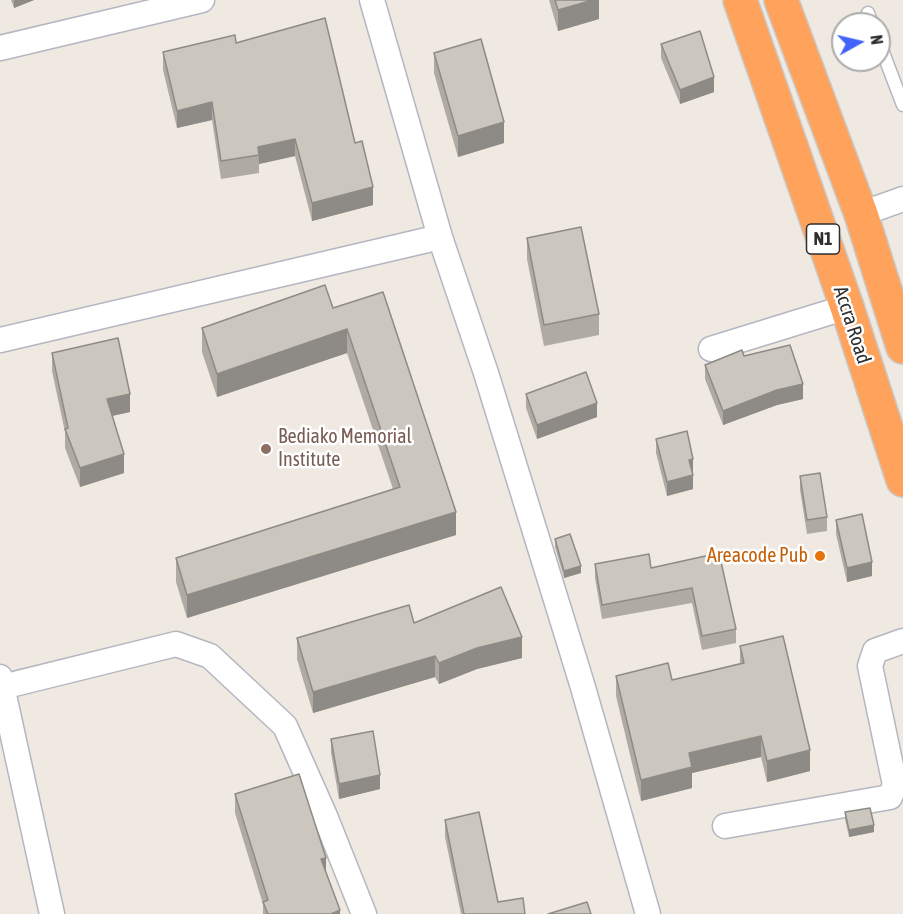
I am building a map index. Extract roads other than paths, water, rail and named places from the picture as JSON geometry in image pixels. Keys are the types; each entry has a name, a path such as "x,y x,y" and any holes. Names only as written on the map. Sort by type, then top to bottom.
{"highway":[{"name":"Accra Road","path":"740,0 847,307 903,480"},
{"name":"N1","path":"781,0 861,214 903,347"}],"street":[{"path":"0,48 202,0"},
{"path":"372,0 440,237 486,373 582,684 648,914"},
{"path":"861,214 903,199"},
{"path":"0,340 440,237"},
{"path":"711,349 847,307"},
{"path":"725,826 890,797 895,785 870,666 875,651 903,641"},
{"path":"52,914 1,682 176,644 210,656 285,726 326,816 364,914"}],"lane":[{"path":"890,72 903,105"}],"place":[{"name":"Bediako Memorial Institute","path":"266,449"},
{"name":"Areacode Pub","path":"820,556"}]}
